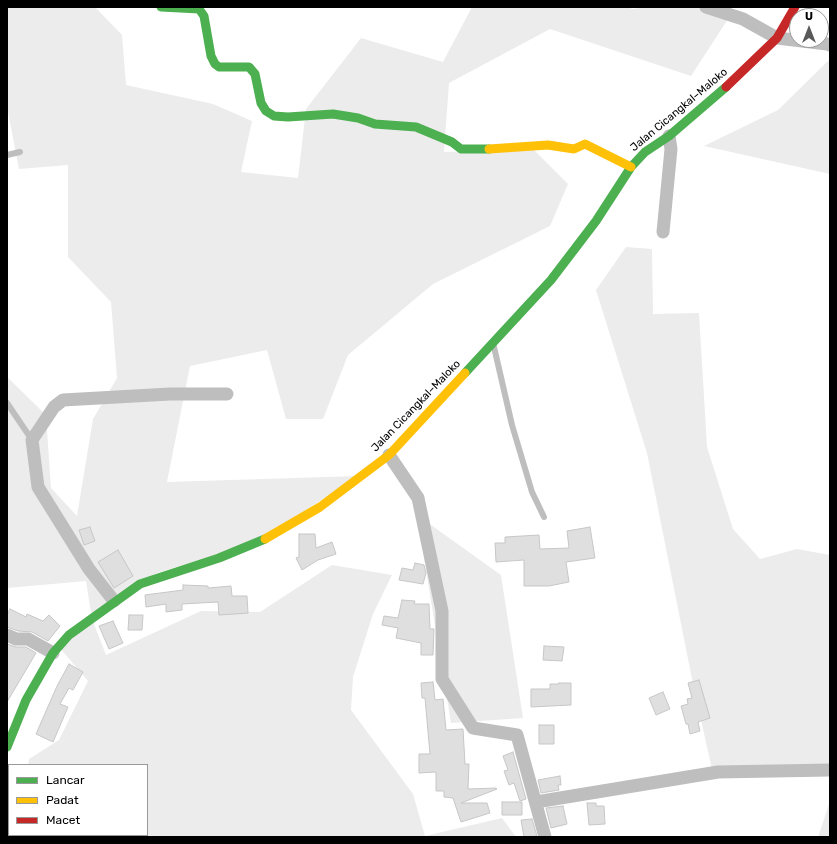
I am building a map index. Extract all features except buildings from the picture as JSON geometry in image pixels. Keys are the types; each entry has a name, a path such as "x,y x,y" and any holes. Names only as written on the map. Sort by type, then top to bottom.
{"street":[{"path":"161,7 199,9 204,16 211,56 215,64 219,67 249,67 255,74 261,103 266,111 274,116 288,117 333,114 358,118 375,124 416,127 452,142 461,149 548,144 574,149 585,144 631,166"},
{"path":"706,7 743,19 777,38 830,45"},
{"name":"Jalan Cicangkal–Maloko","path":"7,747 26,700 53,653 69,635 114,601 140,584 256,544 320,507 389,454 551,280 596,221 631,166 645,152 669,136 735,79 777,38 795,7"},
{"path":"664,232 672,149 669,136"},
{"path":"114,601 89,569 38,487 32,440 54,407 63,400 170,394 227,394"},
{"path":"389,454 418,498 442,611 442,679 473,728 517,735 545,837"},
{"path":"7,635 16,639 28,639 53,653"},
{"path":"536,802 718,772 830,770"}],"lane":[{"path":"7,155 20,152"},
{"path":"493,342 512,425 532,492 544,518"},
{"path":"7,403 32,440"}],"shaded area":[{"path":"7,7 95,7 122,35 126,85 213,104 252,121 241,172 298,178 306,109 361,38 443,62 472,7 629,7 632,9 649,7 704,7 730,16 691,76 550,29 449,83 444,152 534,150 568,184 550,226 433,284 348,355 323,419 286,419 267,350 190,366 167,482 358,476 257,542 157,573 92,619 86,581 7,588 7,377 46,415 51,488 77,516 93,419 117,378 111,302 68,257 68,165 19,169 7,107"},
{"path":"830,59 830,174 704,146 778,110"},
{"path":"626,247 652,249 653,314 699,313 707,447 733,529 760,559 797,549 830,555 830,769 713,774 693,684 647,453 596,290"},
{"path":"417,515 501,575 523,718 451,723"},
{"path":"332,565 392,575 373,614 353,677 351,710 413,794 425,836 502,818 516,837 46,836 148,836 148,764 28,764 29,759 59,740 88,681 59,647 92,619 106,655 201,611 260,612"},
{"path":"830,801 830,837 818,837"}],"traffic: fast":[{"path":"161,7 199,9 204,16 211,56 215,64 219,67 249,67 255,74 261,103 266,111 274,116 288,117 333,114 358,118 375,124 416,127 452,142 461,149 489,149"},
{"path":"465,373 551,280 596,221 631,167 645,152 669,136 726,87"},
{"path":"7,747 26,700 53,653 69,635 140,584 219,558 265,539"}],"traffic: slow":[{"path":"489,149 548,145 574,149 585,144 631,167"},
{"path":"265,539 320,507 389,455 465,373"}],"traffic: jam":[{"path":"726,87 777,38 795,7"}]}
